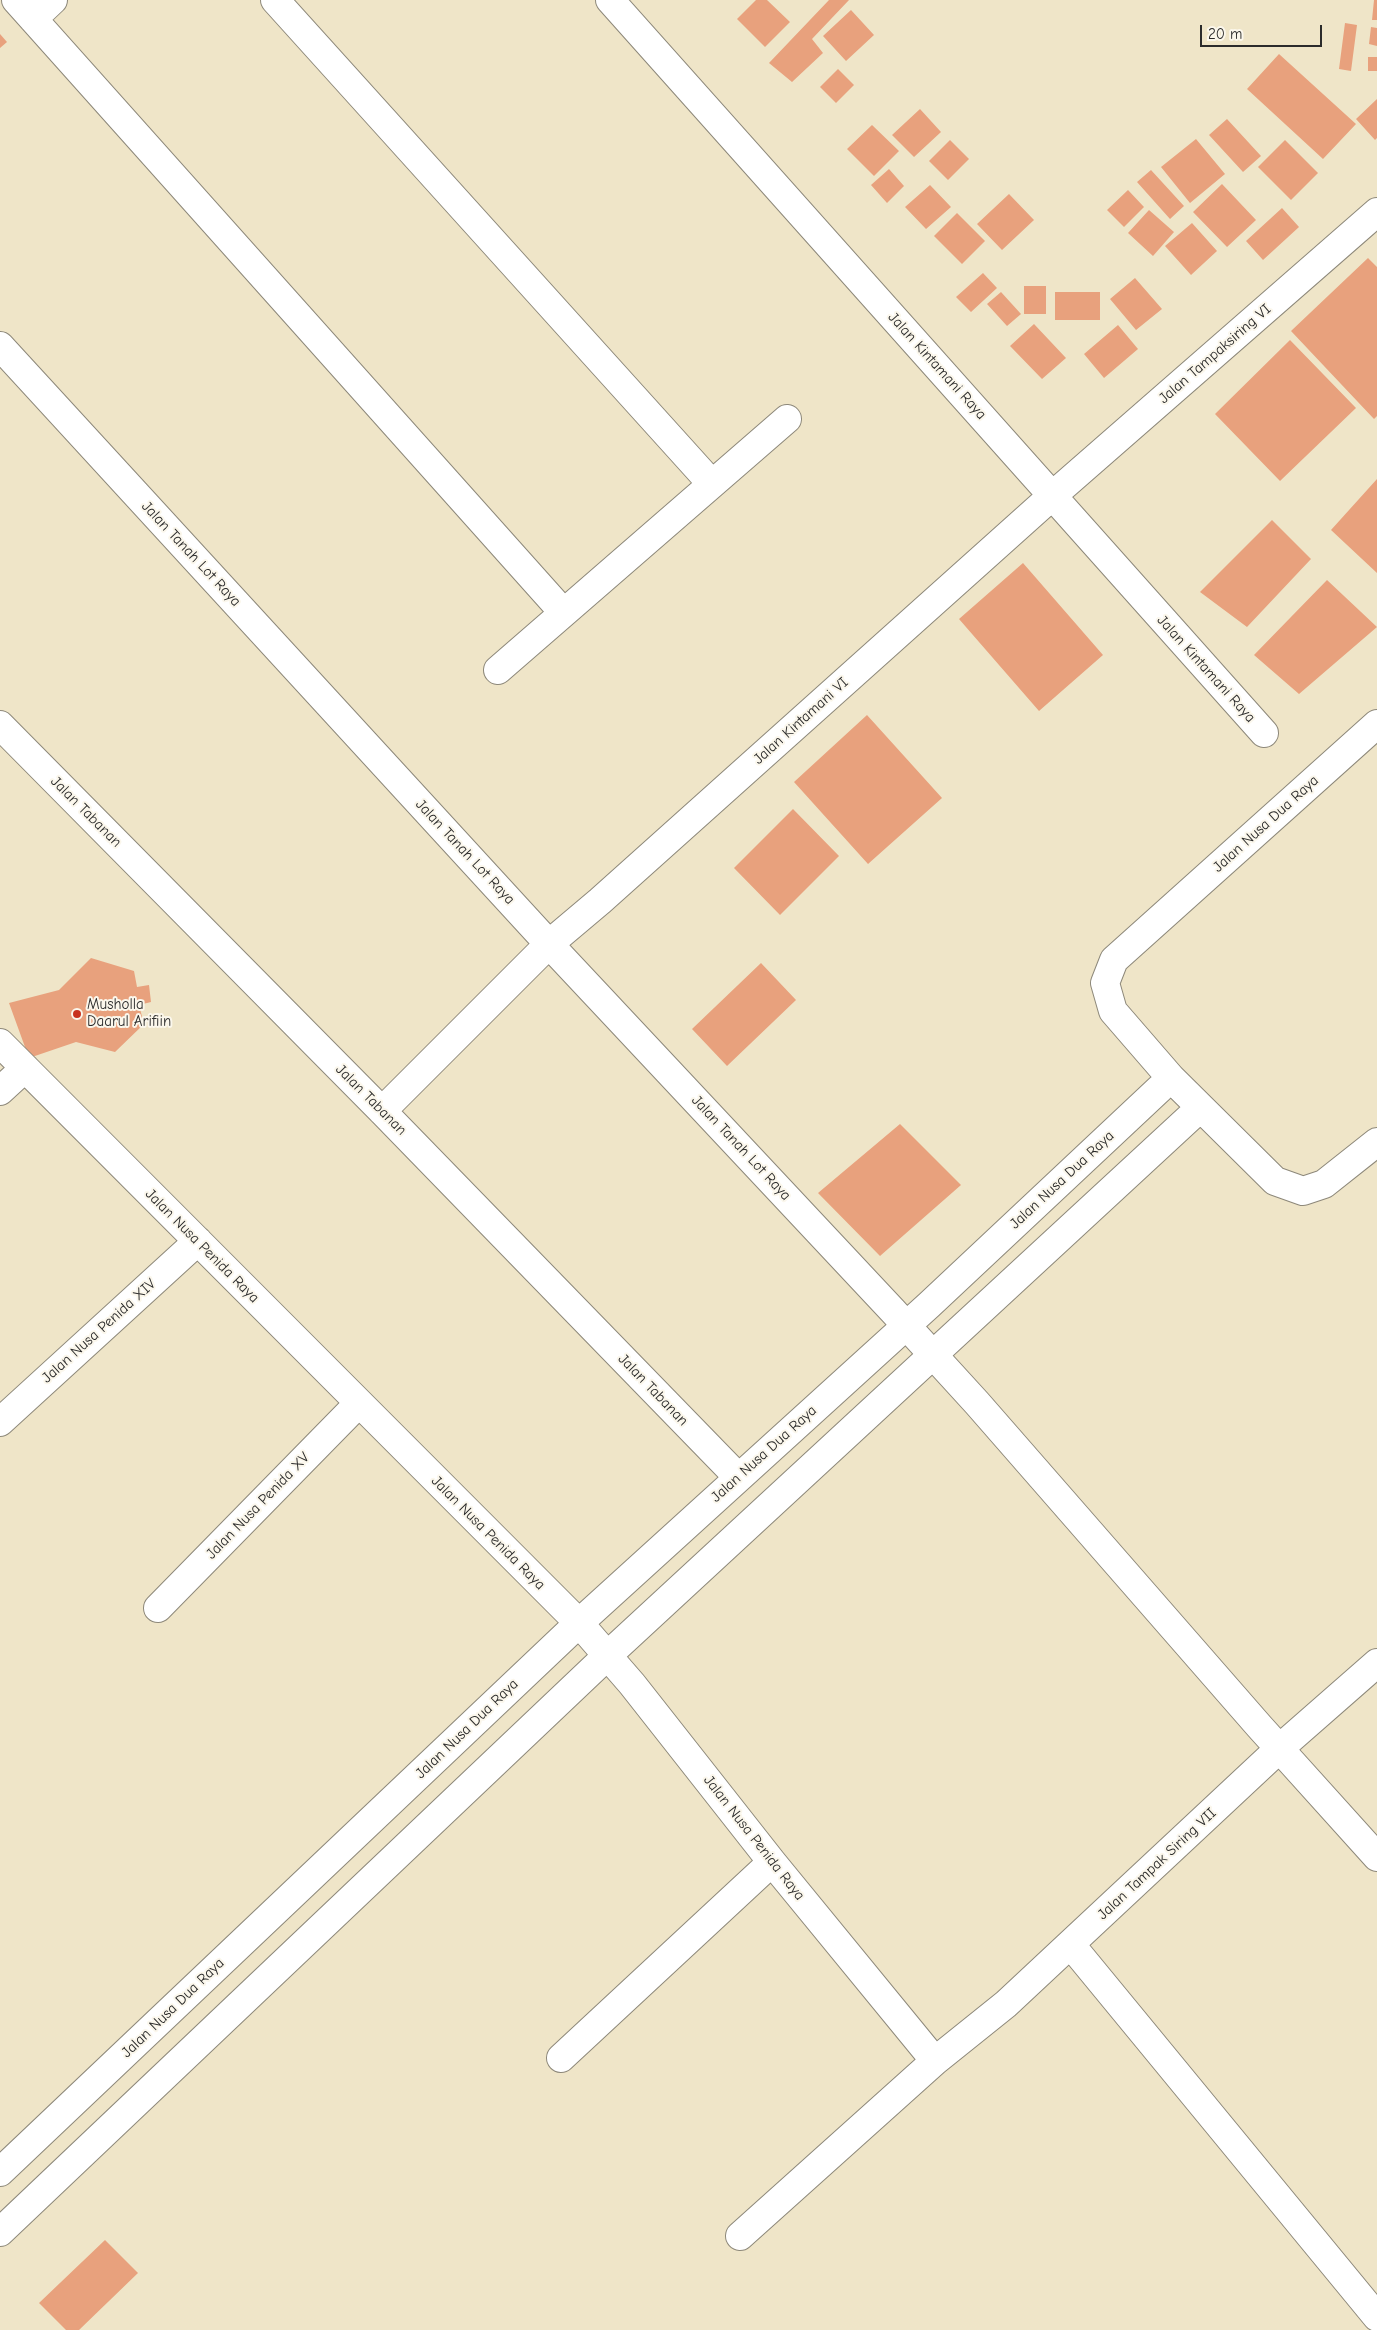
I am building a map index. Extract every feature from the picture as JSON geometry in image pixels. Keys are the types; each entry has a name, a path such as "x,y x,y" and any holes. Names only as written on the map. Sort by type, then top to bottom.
{"street":[{"path":"53,0 25,9 562,612"},
{"path":"275,0 712,484"},
{"name":"Jalan Kintamani Raya","path":"610,0 1264,733"},
{"name":"Jalan Tampaksiring VI","path":"1052,496 1377,212"},
{"name":"Jalan Tanah Lot Raya","path":"0,346 550,944 977,1403 1259,1726 1377,1857"},
{"path":"498,670 562,612 787,419"},
{"name":"Jalan Kintamani VI","path":"382,1111 550,944 1052,496"},
{"name":"Jalan Nusa Dua Raya","path":"0,2172 579,1623 905,1325 1171,1078 1114,1011 1105,983 1114,960 1377,724"},
{"name":"Jalan Tabanan","path":"0,725 382,1111 738,1477"},
{"name":"Jalan Nusa Penida Raya","path":"0,1043 579,1623 608,1655 772,1862 935,2061"},
{"path":"0,1091 25,1068"},
{"path":"1171,1078 1275,1182 1303,1191 1324,1184 1377,1142"},
{"path":"0,2232 608,1655 1200,1108"},
{"name":"Jalan Nusa Penida XIV","path":"0,1422 198,1241"},
{"name":"Jalan Nusa Penida XV","path":"158,1608 359,1404"},
{"name":"Jalan Tampak Siring VII","path":"740,2236 935,2061 1006,2004 1280,1748 1377,1663"},
{"path":"561,2058 772,1862"},
{"path":"1070,1945 1377,2317"}],"building":[{"path":"756,0 767,0 790,22 765,47 737,19"},
{"path":"829,0 849,0 812,39 823,53 792,82 769,63"},
{"path":"1374,0 1377,0 1377,20 1372,20"},
{"path":"851,10 874,35 846,61 823,36"},
{"path":"1345,23 1357,25 1351,71 1339,69"},
{"path":"1371,27 1377,28 1377,46 1369,44"},
{"path":"0,34 7,42 0,48"},
{"path":"1279,54 1356,124 1323,159 1247,89"},
{"path":"1368,57 1377,57 1377,71 1368,71"},
{"path":"838,69 854,85 836,103 820,87"},
{"path":"1377,99 1377,138 1375,140 1356,119"},
{"path":"920,109 941,132 914,157 892,135"},
{"path":"1227,119 1261,156 1243,172 1209,135"},
{"path":"872,125 899,151 874,176 847,149"},
{"path":"1196,139 1225,174 1190,203 1161,167"},
{"path":"950,140 969,159 948,180 929,161"},
{"path":"1285,140 1318,173 1291,200 1258,167"},
{"path":"889,169 904,186 887,203 871,185"},
{"path":"1151,170 1184,206 1170,219 1137,182"},
{"path":"1222,184 1256,220 1227,247 1193,212"},
{"path":"930,185 951,207 926,229 905,207"},
{"path":"1128,190 1144,207 1124,227 1107,210"},
{"path":"1009,194 1034,220 1002,250 977,224"},
{"path":"1282,208 1299,227 1263,260 1246,241"},
{"path":"1149,210 1174,232 1153,256 1128,233"},
{"path":"957,213 985,241 962,264 934,236"},
{"path":"1192,223 1217,251 1191,275 1165,246"},
{"path":"1368,258 1377,267 1377,416 1374,419 1291,331"},
{"path":"983,273 997,288 971,312 956,297"},
{"path":"1135,278 1162,309 1136,330 1110,299"},
{"path":"1024,286 1046,286 1046,314 1024,314"},
{"path":"1001,292 1021,314 1007,326 987,304"},
{"path":"1055,292 1100,292 1100,320 1055,320"},
{"path":"1034,324 1066,358 1042,379 1010,346"},
{"path":"1118,325 1138,349 1104,378 1084,354"},
{"path":"1290,340 1356,408 1280,481 1215,414"},
{"path":"1377,479 1377,573 1331,530"},
{"path":"1272,520 1311,559 1247,627 1200,592"},
{"path":"1023,563 1103,655 1039,711 959,619"},
{"path":"1327,580 1377,627 1299,694 1254,655"},
{"path":"867,715 942,798 868,864 794,782"},
{"path":"793,809 839,856 780,915 734,868"},
{"name":"Musholla Daarul Arifiin","path":"91,958 134,971 137,987 149,985 151,1002 139,1005 144,1024 115,1052 76,1042 29,1058 9,1003 59,990"},
{"path":"761,963 796,1000 727,1066 692,1029"},
{"path":"900,1124 961,1185 880,1256 818,1193"},
{"path":"105,2240 138,2273 79,2330 66,2330 39,2303"}],"place":[{"name":"Musholla Daarul Arifiin","path":"77,1014"}]}
